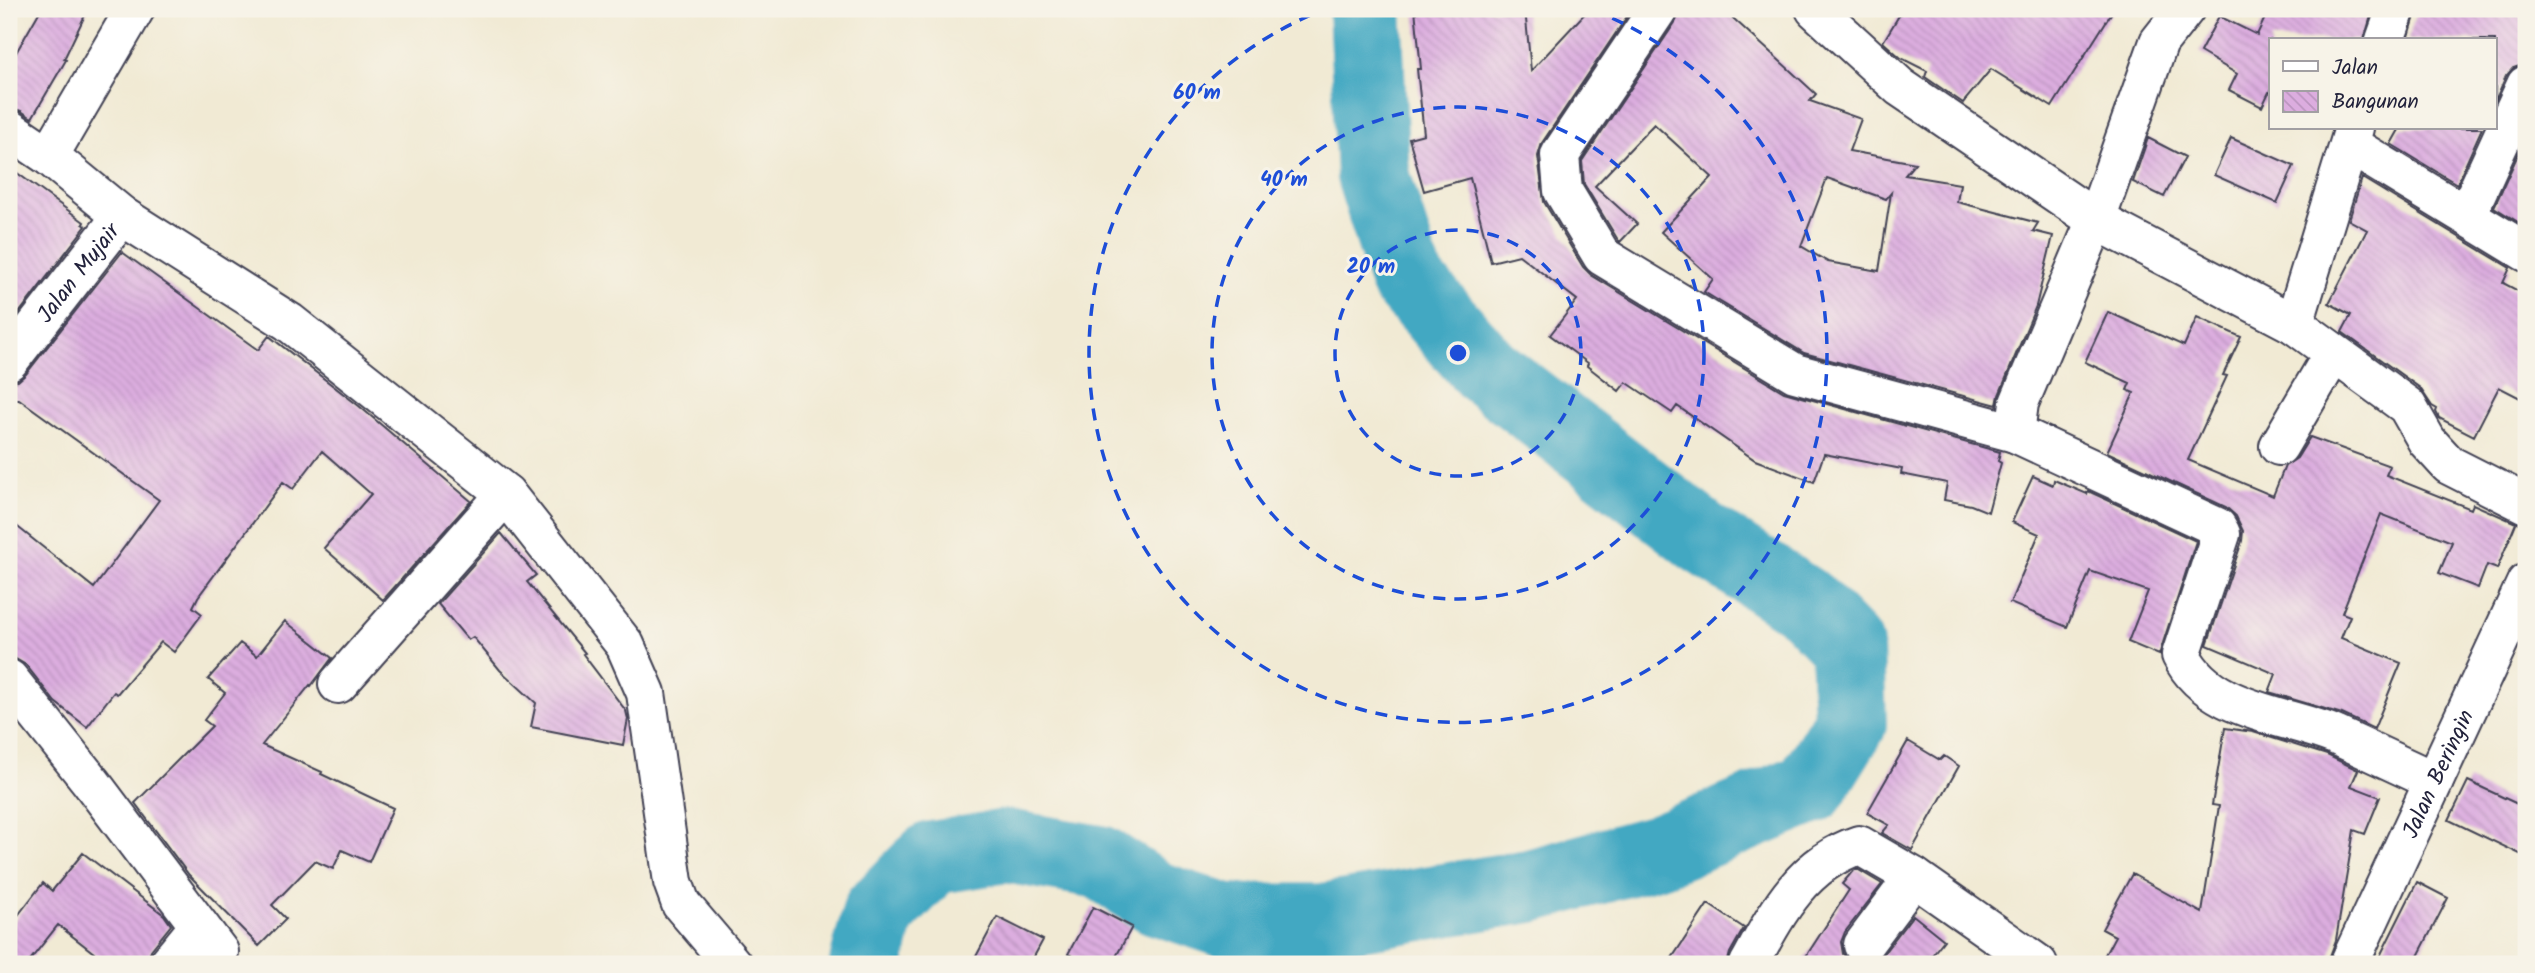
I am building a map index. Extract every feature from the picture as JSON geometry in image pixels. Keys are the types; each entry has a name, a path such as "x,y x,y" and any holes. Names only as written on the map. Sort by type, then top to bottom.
{"street":[{"path":"49,156 135,9"},
{"path":"1658,9 1560,155 1563,191 1602,256 1795,373 2015,433 2217,527 2221,534 2181,655 2188,670 2233,702 2332,734 2434,781"},
{"path":"1815,9 1900,87 2096,220 2294,324 2407,407 2427,441 2449,465 2526,504"},
{"path":"2015,433 2019,403 2096,220 2159,42 2185,9"},
{"path":"2386,38 2396,9"},
{"path":"2467,215 2526,85"},
{"path":"9,129 49,156 122,216 289,322 506,494 625,645 646,693 673,883 681,904 732,964"},
{"path":"2294,324 2352,136 2526,252"},
{"name":"Jalan Mujair","path":"9,361 122,216"},
{"path":"2279,446 2333,354"},
{"path":"338,684 506,494"},
{"name":"Jalan Beringin","path":"2348,964 2526,583"},
{"path":"9,679 91,782 209,939 168,964"},
{"path":"1749,964 1783,903 1797,885 1835,856 1859,845 1914,877 2038,964"},
{"path":"1863,945 1914,877"}],"building":[{"path":"41,9 88,9 64,59 66,60 32,118 9,107 9,65"},
{"path":"1415,9 1525,9 1531,71 1589,9 1632,9 1542,143 1538,156 1544,202 1583,267 1591,275 1784,392 2000,452 1998,461 2001,463 1988,512 1971,505 1944,500 1947,483 1901,474 1902,469 1824,454 1814,482 1755,460 1677,406 1672,413 1626,382 1619,391 1587,366 1588,363 1550,335 1577,300 1519,255 1491,262 1470,178 1424,191 1409,138 1424,134 1417,69 1421,69"},
{"path":"1680,9 1723,9 1816,94 1810,101 1861,119 1849,151 1915,163 1905,175 1960,184 1957,202 2038,223 2033,231 2053,236 2036,306 1997,405 1804,353 1704,292 1713,279 1661,232 1712,177 1654,124 1595,186 1637,224 1620,242 1618,240 1584,184 1582,161 1676,21","holes":["1827,178 1886,199 1891,193 1879,271 1828,262 1801,246"]},
{"path":"1903,9 2114,9 2052,107 1991,69 1963,103 1925,77 1927,71 1901,58 1883,42"},
{"path":"2269,9 2373,9 2365,38 2269,38 2269,92 2262,107 2229,90 2237,74 2200,52 2219,16 2257,35"},
{"path":"2417,9 2526,9 2526,64 2513,68 2506,76 2496,99 2496,38 2409,38"},
{"path":"2399,130 2481,130 2457,184 2391,144"},
{"path":"2526,137 2526,227 2494,207"},
{"path":"2148,138 2185,157 2164,197 2133,182"},
{"path":"2231,138 2294,166 2277,203 2214,175"},
{"path":"9,167 86,226 9,326"},
{"path":"2362,178 2510,268 2503,283 2526,295 2526,401 2499,387 2474,436 2439,418 2437,409 2420,388 2342,332 2351,315 2329,303 2367,230 2349,220"},
{"path":"122,252 258,350 269,336 359,406 471,501 383,600 324,548 371,494 322,451 293,489 283,482 198,597 193,607 202,614 174,652 161,642 117,694 114,692 87,727 55,702 26,665 9,655 9,520 94,588 159,500 19,399 9,399 9,382 18,381 26,374"},
{"path":"2108,312 2184,346 2197,317 2241,337 2223,375 2227,376 2188,460 2273,496 2285,466 2297,458 2310,437 2390,466 2386,475 2471,509 2473,504 2516,523 2497,569 2487,565 2478,588 2439,573 2452,542 2381,514 2342,613 2350,616 2341,638 2401,663 2374,729 2342,714 2269,692 2276,674 2207,645 2243,531 2236,516 2226,507 2107,452 2134,393 2127,390 2130,383 2085,362"},
{"path":"2033,476 2053,485 2054,480 2087,494 2088,491 2196,541 2159,655 2128,642 2148,591 2090,571 2067,627 2010,603 2039,534 2012,522"},
{"path":"501,533 536,575 527,582 585,653 583,654 626,711 628,719 623,745 531,727 536,703 500,670 473,637 468,640 438,604"},
{"path":"285,621 332,658 262,745 393,808 369,862 342,850 333,869 315,861 272,905 286,919 259,946 189,875 135,803 212,726 204,720 225,693 208,679 240,643 257,656"},
{"path":"2225,728 2253,732 2327,755 2358,770 2351,786 2380,797 2365,834 2354,830 2336,940 2327,964 2100,964 2115,936 2102,929 2132,874 2202,913 2219,806 2212,805"},
{"path":"1908,741 1940,760 1944,756 1959,766 1912,850 1882,833 1889,825 1867,813"},
{"path":"2468,781 2526,808 2526,857 2449,820"},
{"path":"83,853 164,915 171,925 151,950 147,964 108,964 58,925 27,964 9,964 9,927 43,883 52,891"},
{"path":"1857,869 1882,884 1845,932 1841,942 1843,954 1854,964 1801,964 1849,890 1842,884"},
{"path":"2417,882 2448,898 2414,964 2376,964"},
{"path":"1708,904 1744,928 1727,964 1668,964"},
{"path":"1093,907 1132,927 1112,964 1087,964 1068,954"},
{"path":"1913,915 1944,940 1925,964 1873,964 1880,958"},
{"path":"997,917 1043,940 1030,964 972,964"}],"waterway":[{"path":"866,964 879,912 932,858 1006,846 1100,862 1156,898 1226,921 1323,920 1530,886 1658,851 1810,788 1850,723 1847,646 1807,605 1703,538 1486,370 1406,279 1373,175 1365,9"}]}
